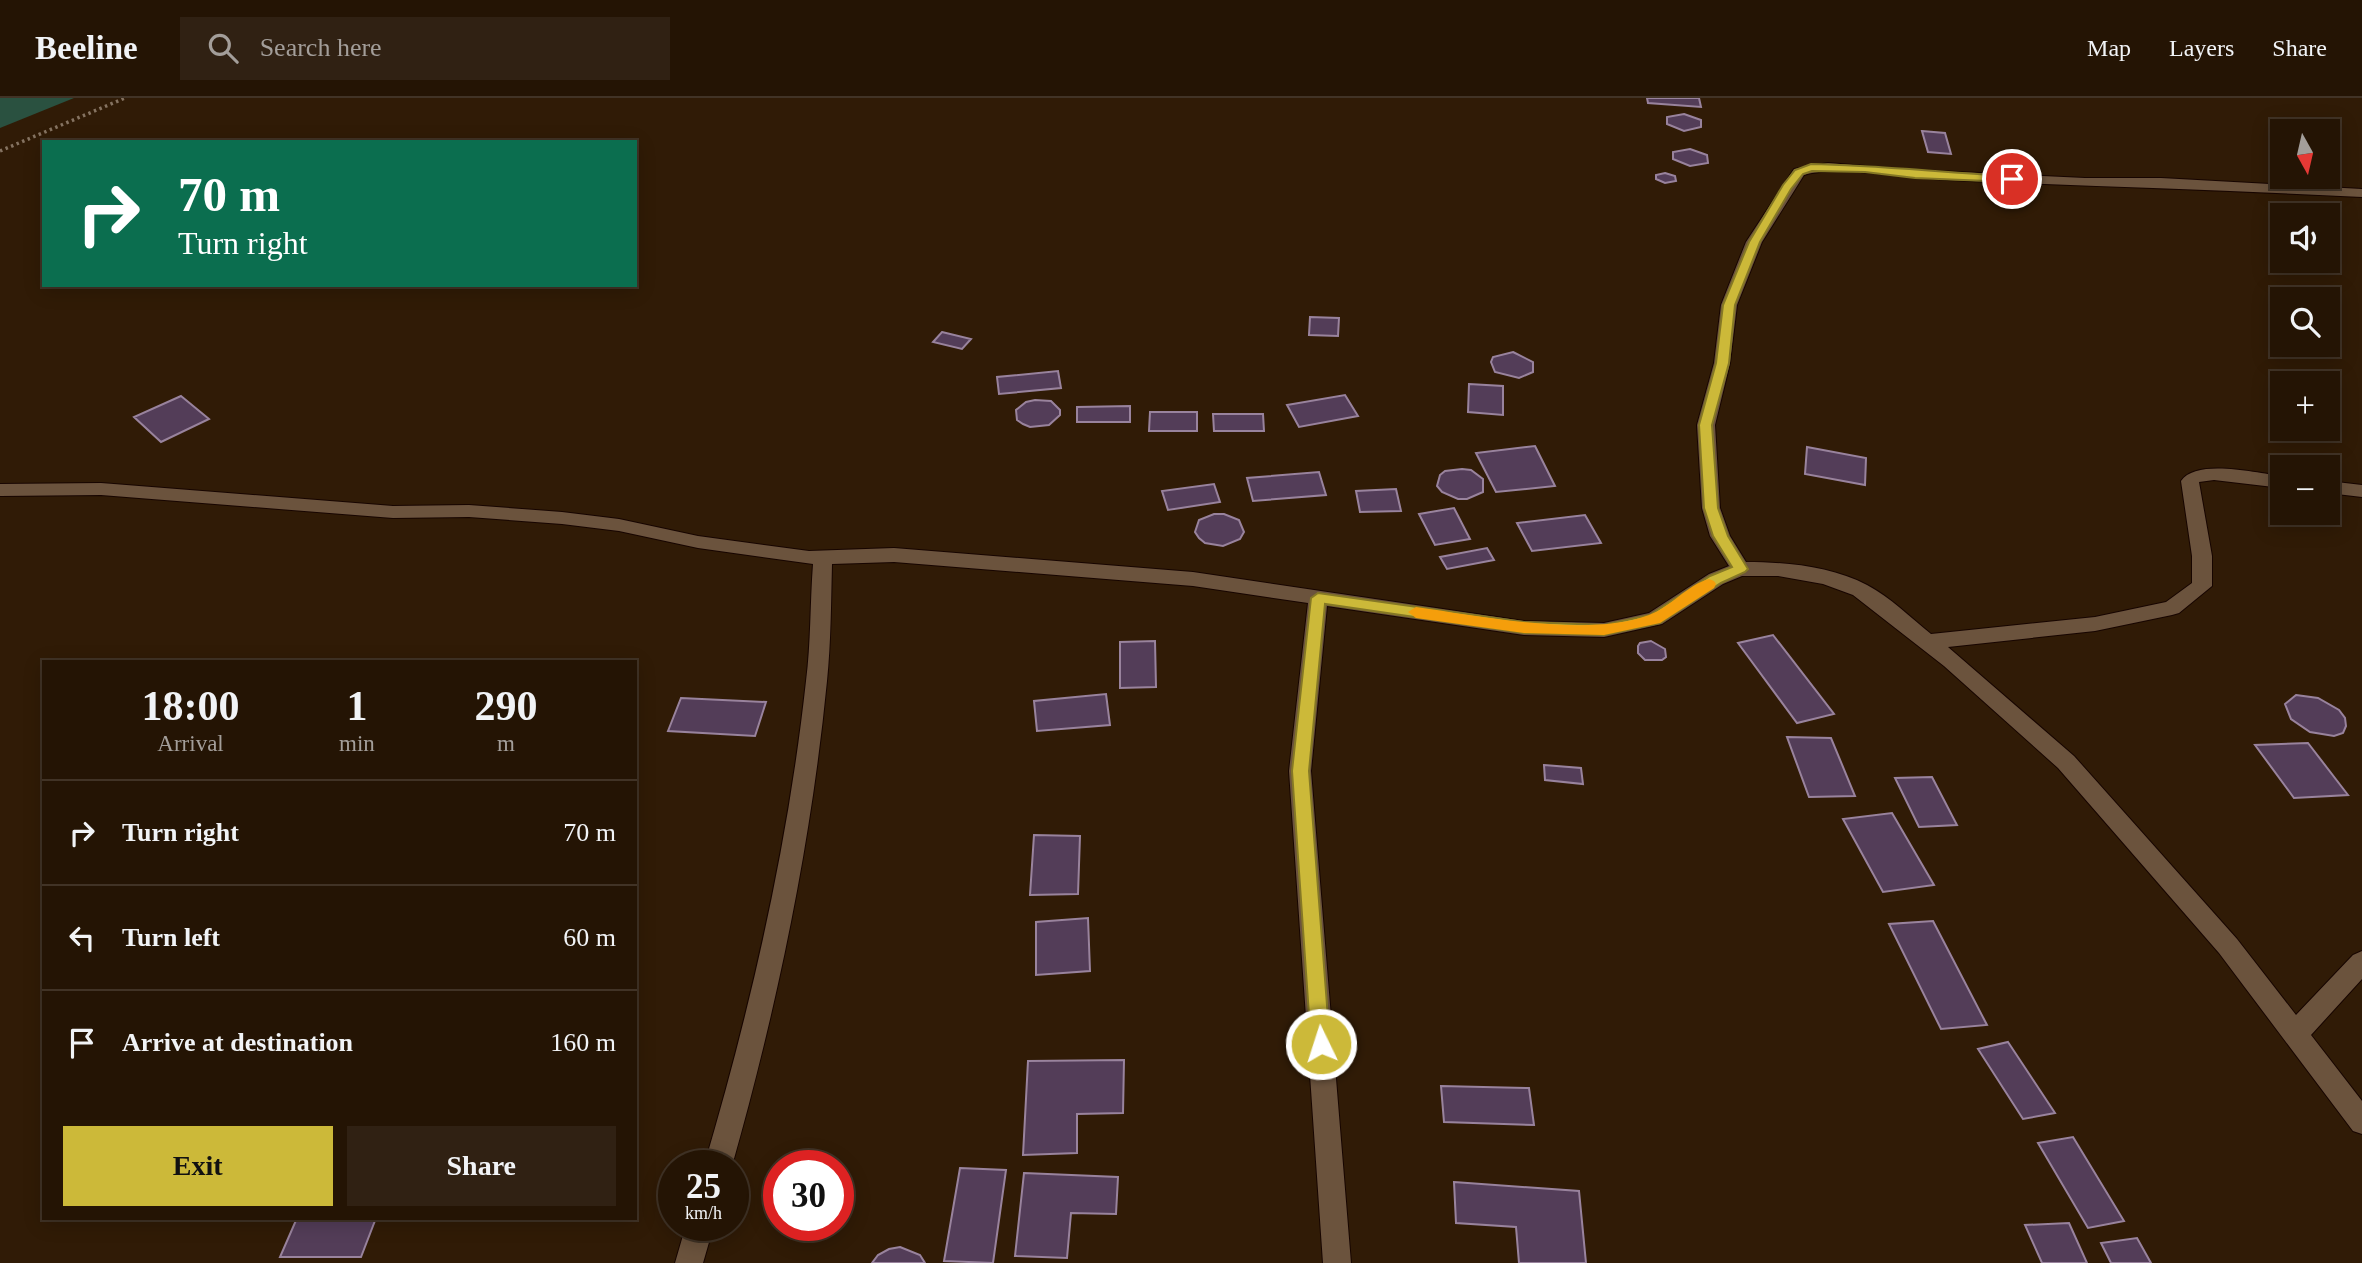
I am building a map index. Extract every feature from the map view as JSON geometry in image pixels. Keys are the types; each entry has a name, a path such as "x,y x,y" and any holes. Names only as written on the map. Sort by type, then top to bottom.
{"street":[{"path":"1740,569 1720,536 1711,508 1706,425 1723,363 1729,305 1754,242 1799,172 1811,167 1840,167 1915,174 2085,182 2161,182 2362,193"},
{"path":"1927,642 2095,624 2172,608 2202,586 2202,556 2190,481 2194,477 2214,474 2270,481"},
{"path":"2340,488 2362,491"},
{"path":"0,490 101,489 381,511 469,511 562,518 619,525 698,542 824,558 894,555 1193,579 1524,628 1604,630 1655,619 1716,579 1740,569 1790,571 1826,578 1860,590 1927,642 2066,762 2228,946 2362,1122"},
{"path":"722,1150 764,995 796,827 816,694 824,558"},
{"path":"1318,598 1300,771 1337,1263"},
{"path":"2296,1033 2362,962"},
{"path":"688,1263 695,1241"}],"path":[{"path":"0,151 125,98"}],"green space":[{"path":"0,98 74,98 0,128"}],"building":[{"path":"1647,98 1699,98 1701,107 1648,103"},
{"path":"1684,114 1701,120 1701,127 1684,131 1667,124 1667,117"},
{"path":"1922,131 1945,133 1951,154 1928,152"},
{"path":"1690,149 1707,155 1708,163 1690,166 1673,159 1673,152"},
{"path":"1665,173 1675,176 1676,181 1665,183 1656,179 1656,175"},
{"path":"1310,317 1339,318 1338,336 1309,335"},
{"path":"942,332 971,339 962,349 933,342"},
{"path":"1513,352 1533,362 1533,372 1519,378 1495,372 1491,362 1493,357"},
{"path":"1058,371 1061,388 999,394 997,377"},
{"path":"1469,384 1503,386 1503,415 1468,412"},
{"path":"1345,395 1358,416 1299,427 1287,405"},
{"path":"181,396 209,419 161,442 134,417"},
{"path":"1051,401 1060,410 1060,415 1049,425 1030,427 1017,420 1016,410 1026,402"},
{"path":"1130,406 1130,422 1077,422 1077,407"},
{"path":"1150,412 1197,412 1197,431 1149,431"},
{"path":"1213,414 1263,414 1264,431 1214,431"},
{"path":"1535,446 1555,486 1496,492 1476,453"},
{"path":"1807,447 1866,458 1865,485 1805,474"},
{"path":"1471,470 1483,479 1483,492 1467,499 1458,499 1442,492 1437,486 1440,475 1445,471"},
{"path":"1319,472 1326,495 1253,501 1247,478"},
{"path":"1214,484 1220,502 1168,510 1162,491"},
{"path":"1396,489 1401,511 1360,512 1356,491"},
{"path":"1454,508 1470,539 1435,545 1419,514"},
{"path":"1214,514 1224,514 1239,520 1244,532 1240,539 1223,546 1205,543 1199,538 1195,532 1199,520"},
{"path":"1585,515 1601,543 1532,551 1517,523"},
{"path":"1487,548 1494,560 1447,569 1440,557"},
{"path":"1773,635 1834,714 1797,723 1738,643"},
{"path":"1155,641 1156,687 1120,688 1120,642"},
{"path":"1651,641 1665,649 1666,657 1662,660 1645,660 1638,653 1640,643"},
{"path":"1106,694 1110,725 1037,731 1034,701"},
{"path":"2296,695 2318,698 2339,710 2345,718 2343,733 2334,736 2310,732 2291,719 2285,704"},
{"path":"681,698 766,702 755,736 668,731"},
{"path":"1787,737 1831,738 1855,796 1809,797"},
{"path":"2308,743 2348,795 2294,798 2255,745"},
{"path":"1544,765 1581,768 1583,784 1545,780"},
{"path":"1932,777 1957,825 1919,827 1895,778"},
{"path":"1892,813 1934,885 1883,892 1843,819"},
{"path":"1034,835 1080,836 1078,894 1030,895"},
{"path":"1088,918 1090,971 1036,975 1036,922"},
{"path":"1933,921 1987,1025 1941,1029 1889,924"},
{"path":"2008,1042 2055,1113 2023,1119 1978,1049"},
{"path":"1124,1060 1123,1113 1077,1114 1077,1153 1023,1155 1028,1061"},
{"path":"1441,1086 1529,1088 1534,1125 1444,1122"},
{"path":"2073,1137 2124,1221 2088,1228 2038,1143"},
{"path":"960,1168 1006,1170 993,1263 944,1261"},
{"path":"1024,1173 1118,1177 1116,1214 1071,1213 1067,1258 1015,1256"},
{"path":"1454,1182 1579,1191 1586,1263 1519,1263 1516,1227 1456,1223"},
{"path":"296,1220 375,1220 361,1257 280,1257"},
{"path":"2069,1223 2087,1263 2042,1263 2025,1225"},
{"path":"2137,1238 2151,1263 2111,1263 2101,1243"},
{"path":"900,1247 920,1255 925,1263 872,1263 878,1255"}],"slow traffic":[{"path":"1416,612 1524,628 1604,630 1655,619 1709,584"}],"route":[{"path":"1321,1044 1300,771 1318,598 1524,628 1604,630 1655,619 1716,579 1740,569 1720,536 1711,508 1706,425 1723,363 1729,305 1754,242 1787,187 1799,172 1811,167 1865,168 1915,174 2012,179"}]}
